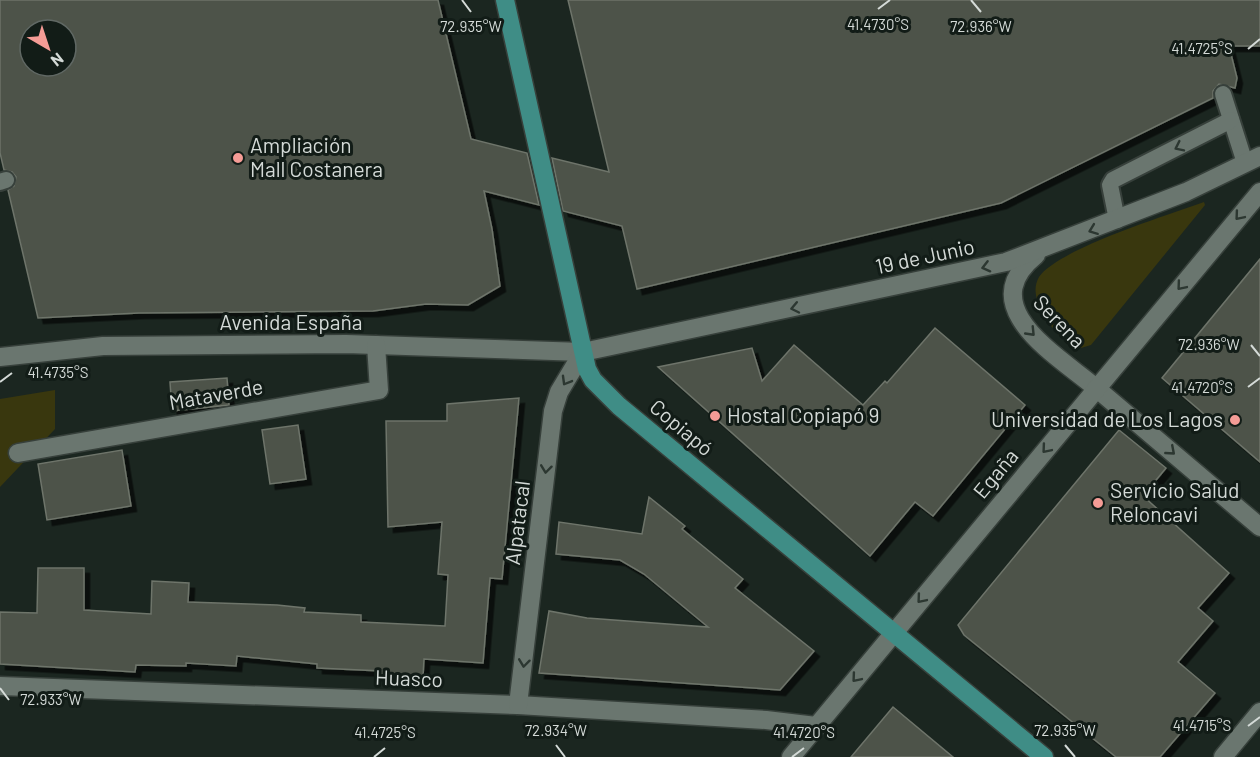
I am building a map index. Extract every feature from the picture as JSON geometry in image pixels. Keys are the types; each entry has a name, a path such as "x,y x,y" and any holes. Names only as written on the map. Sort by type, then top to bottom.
{"main road":[{"name":"Copiapó","path":"505,0 583,352 593,380 605,394 1044,757"}],"street":[{"name":"19 de Junio","path":"583,352 967,271 1042,250 1186,192 1253,160"},
{"name":"Egaña","path":"791,757 1260,192"},
{"name":"Serena","path":"1042,250 1017,273 1011,297 1014,309 1035,336 1260,528"},
{"name":"Avenida España","path":"0,357 103,346 376,345 583,352"},
{"name":"Mataverde","path":"18,453 379,390 376,345"},
{"name":"Alpatacal","path":"518,705 553,411 560,392 583,352"},
{"name":"Huasco","path":"0,686 518,705 766,720 816,726"},
{"path":"1223,757 1260,712"}],"lane":[{"path":"1223,94 1231,120 1253,160"},
{"path":"1117,220 1110,185 1113,180 1231,120"}],"shaded area":[{"path":"1204,202 1205,205 1091,345 1081,348 1075,346 1064,339 1049,323 1042,312 1036,290 1039,277 1050,266 1090,244"},
{"path":"55,390 55,429 0,487 0,399"}],"building":[{"name":"Ampliación Mall Costanera","path":"0,0 438,0 471,139 527,153 539,205 484,191 500,286 468,305 426,304 373,311 139,313 38,318 8,190 14,186 16,177 12,172 4,170 0,153"},
{"path":"568,0 1260,0 1260,46 1229,46 1237,78 1235,88 1219,84 1213,91 1213,98 1001,203 637,289 622,226 563,211 552,158 609,172"},
{"name":"Universidad de Los Lagos","path":"1260,259 1260,462 1162,378"},
{"path":"935,328 1025,405 933,516 915,502 870,556 658,367 752,348 762,381 794,345 863,405 885,381 887,383"},
{"path":"227,378 229,405 172,411 170,382"},
{"path":"519,398 502,579 490,578 483,663 424,659 423,677 382,674 382,671 317,668 317,664 237,656 236,666 186,663 186,666 136,665 135,672 0,664 0,612 37,613 38,568 84,568 84,610 151,614 152,581 189,583 188,602 277,605 305,608 304,612 361,615 361,622 445,626 448,575 438,574 442,522 388,527 386,421 447,421 447,404"},
{"path":"298,425 306,479 270,484 262,430"},
{"path":"1119,430 1166,468 1143,496 1229,573 1198,608 1213,621 1178,662 1215,693 1160,757 1116,757 964,635 958,625"},
{"path":"122,450 131,506 47,520 38,464"},
{"path":"649,497 685,526 682,529 743,579 735,588 814,651 780,690 539,673 549,611 587,618 708,627 644,574 620,560 556,554 559,522 642,534"},
{"path":"893,707 953,757 851,757"}],"place":[{"name":"Ampliación Mall Costanera","path":"238,158"},
{"name":"Hostal Copiapó 9","path":"715,416"},
{"name":"Universidad de Los Lagos","path":"1235,420"},
{"name":"Servicio Salud Reloncavi","path":"1098,503"}]}
